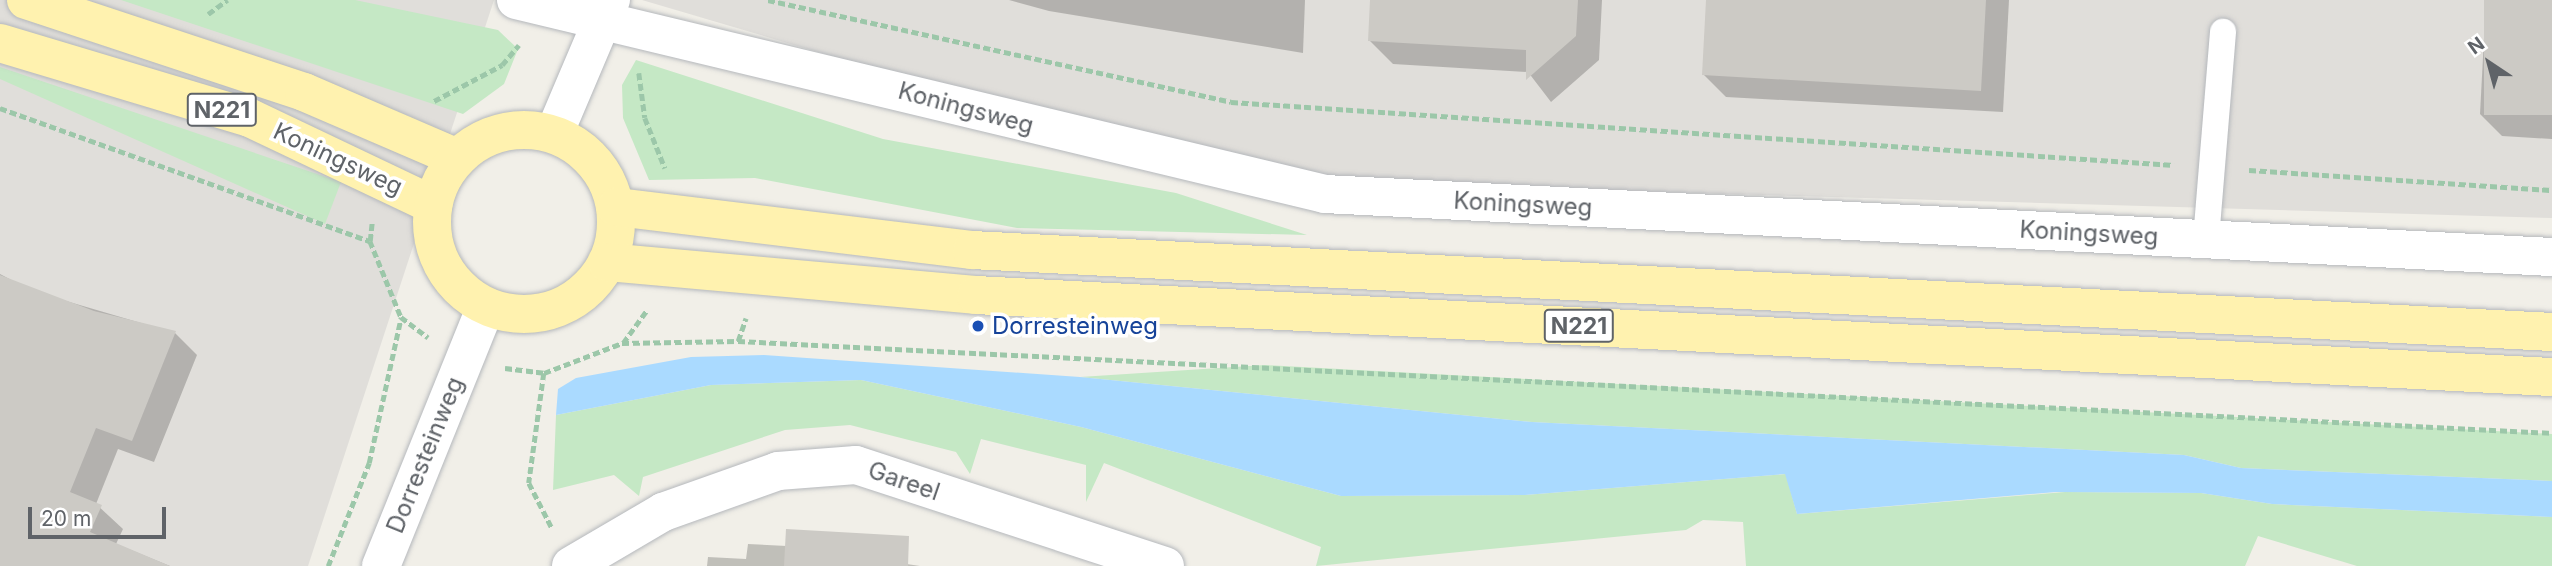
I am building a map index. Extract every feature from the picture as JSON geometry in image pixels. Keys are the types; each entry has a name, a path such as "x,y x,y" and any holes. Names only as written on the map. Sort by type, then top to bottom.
{"main road":[{"name":"Koningsweg","path":"26,0 304,92 457,158"},
{"name":"Koningsweg","path":"0,43 250,118 433,205"},
{"path":"502,132 554,134 595,162 615,207 607,262 583,291 541,313 485,306 460,288 442,264 432,235 433,205 457,158 502,132"},
{"name":"N221","path":"615,207 972,250 2552,332"},
{"name":"N221","path":"607,262 976,295 2552,377"}],"street":[{"name":"Koningsweg","path":"516,0 606,10 1325,194 2552,257"},
{"path":"554,134 606,10"},
{"name":"Dorresteinweg","path":"381,566 485,306"},
{"name":"Gareel","path":"571,566 663,512 778,471 856,465 1165,566"}],"lane":[{"path":"2206,239 2223,32"}],"path":[{"path":"204,17 227,0"},
{"path":"768,0 1231,102 2552,190"},
{"path":"328,566 369,463 401,317"},
{"path":"544,373 529,483 571,566"}],"shaded area":[{"path":"0,0 494,0 308,566 0,566"},
{"path":"642,0 2552,0 2552,218 1251,180"}],"green space":[{"path":"121,0 355,0 498,30 518,49 504,84 463,114"},
{"path":"636,60 883,139 1176,193 1307,235 1017,228 755,178 649,180 623,118 622,85"},
{"path":"0,67 341,182 325,224 0,79"},
{"path":"1265,365 2552,434 2552,481 2241,468 2184,455 1532,422 1080,377"},
{"path":"861,380 1081,427 1341,496 1525,495 1786,474 1797,514 2065,492 2201,493 2272,504 2552,517 2552,566 2357,566 2258,536 2245,566 1746,566 1743,522 1703,520 1686,530 1316,566 1321,547 1104,463 1086,502 1086,465 981,439 970,474 956,452 850,425 785,430 643,477 639,496 614,475 553,490 556,415 711,385"}],"water":[{"path":"764,355 1080,377 1532,422 2184,455 2241,468 2552,481 2552,517 2272,504 2201,493 2056,492 1797,514 1785,474 1525,495 1341,496 1081,427 861,380 711,385 556,415 558,389 576,378 691,357"}],"building":[{"path":"1370,0 1578,0 1576,36 1526,80 1526,50 1368,41"},
{"path":"1706,0 1986,0 1981,91 1702,75"},
{"path":"2484,0 2552,0 2552,115 2484,115"},
{"path":"0,275 94,311 176,331 132,441 96,428 70,492 102,505 90,532 170,566 0,566"},
{"path":"786,529 909,536 908,566 784,566"}],"place":[{"name":"Dorresteinweg","path":"978,326"}]}
